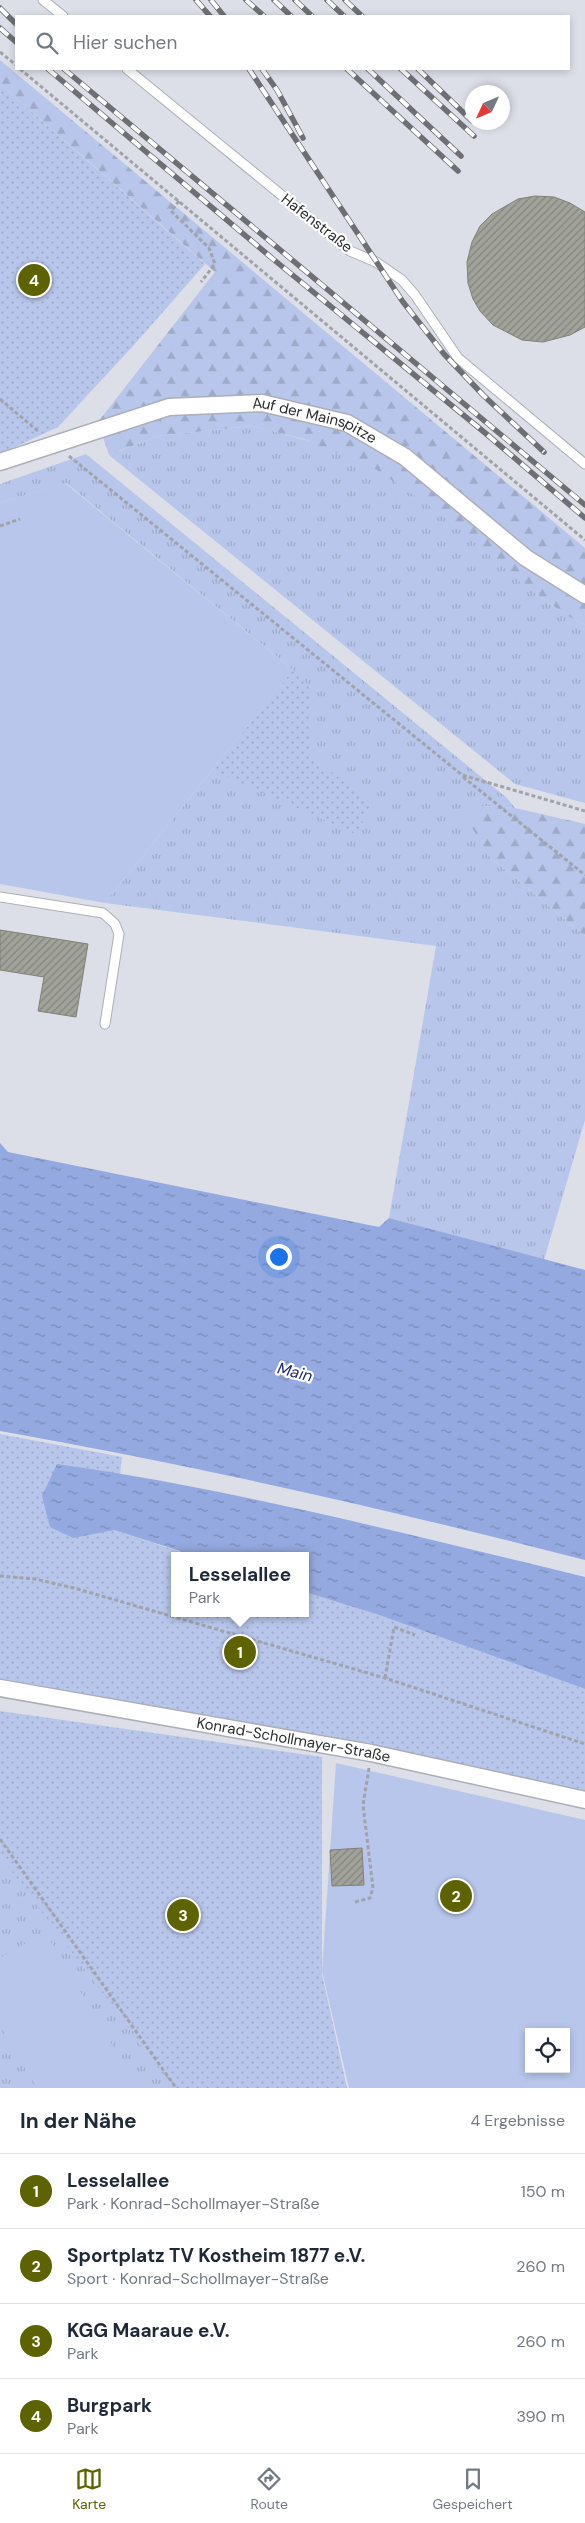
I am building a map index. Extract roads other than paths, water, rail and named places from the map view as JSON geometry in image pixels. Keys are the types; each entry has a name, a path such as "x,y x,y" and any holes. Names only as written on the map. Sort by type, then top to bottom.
{"street":[{"name":"Auf der Mainspitze","path":"0,462 55,446 169,406 262,403 347,423 405,457 526,558 585,595"},
{"name":"Konrad-Schollmayer-Straße","path":"0,1688 371,1753 585,1800"}],"lane":[{"path":"43,0 62,15"},
{"name":"Hafenstraße","path":"128,70 350,251 376,262 402,280 415,295 458,358 585,464"},
{"path":"0,897 103,914 115,924 119,934 105,1024"}],"water":[{"name":"Main","path":"0,1143 8,1152 379,1227 389,1218 585,1270 585,1560 294,1490 0,1431"},
{"path":"57,1464 190,1486 322,1514 585,1577 585,1689 379,1615 309,1593 309,1552 181,1552 114,1530 73,1538 50,1527 42,1496"}],"railway":[{"path":"196,0 209,15"},
{"path":"211,0 223,15"},
{"path":"246,0 263,15"},
{"path":"274,0 290,15"},
{"path":"295,0 311,15"},
{"path":"327,0 343,15"},
{"path":"345,0 361,15"},
{"path":"0,8 15,23"},
{"path":"0,28 15,41"},
{"path":"49,70 585,518"},
{"path":"65,70 585,505"},
{"path":"250,70 403,302 444,354 484,396 544,452"},
{"path":"263,70 277,90 303,138"},
{"path":"348,70 458,171"},
{"path":"369,70 461,156"},
{"path":"402,70 474,136"},
{"path":"419,70 465,114"}],"place":[{"name":"Burgpark","path":"34,280"},
{"name":"Lesselallee","path":"240,1652"},
{"name":"Sportplatz TV Kostheim 1877 e.V.","path":"456,1896"},
{"name":"KGG Maaraue e.V.","path":"183,1915"}]}
